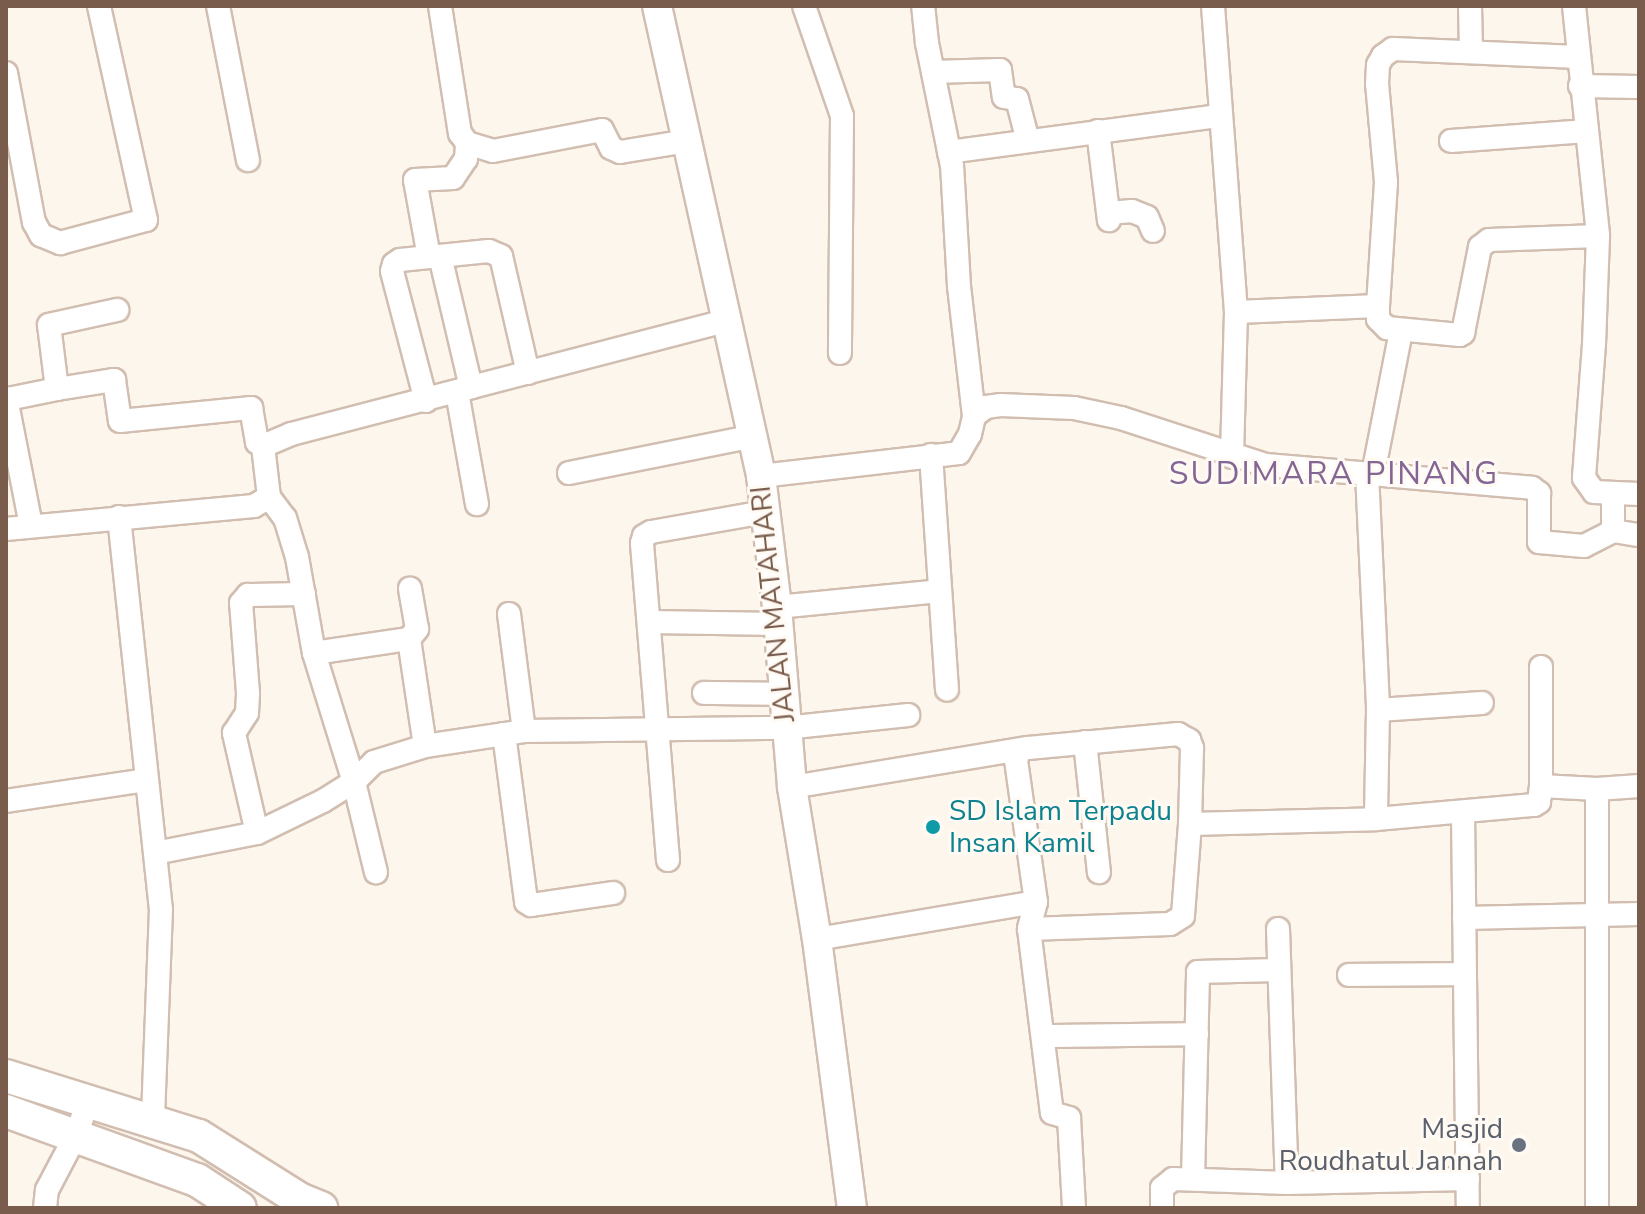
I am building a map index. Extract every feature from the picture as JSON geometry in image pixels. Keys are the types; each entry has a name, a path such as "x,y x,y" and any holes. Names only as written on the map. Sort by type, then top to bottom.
{"main road":[{"path":"6,1076 199,1136 299,1199 321,1208"},
{"path":"6,1111 197,1180 240,1208"}],"street":[{"path":"6,73 34,222 41,235 60,243 146,220 99,6"},
{"path":"218,6 248,160"},
{"path":"440,6 460,133 467,143 493,151 602,130 611,148 620,152 688,141"},
{"name":"JALAN MATAHARI","path":"657,6 729,320 761,476 778,616 792,787 817,939 852,1208"},
{"path":"804,6 842,116 840,353"},
{"path":"761,476 959,453 965,446 974,416 959,286 949,152 923,6"},
{"path":"1213,6 1236,312 1232,457"},
{"path":"1470,6 1471,51"},
{"path":"1574,6 1598,236 1584,478 1589,490 1639,494"},
{"path":"1578,57 1393,49 1378,65 1386,182 1378,306 1382,325 1401,331 1457,336 1463,333 1480,247 1489,240 1598,236"},
{"path":"933,72 1000,70 1004,97 1017,99 1028,141"},
{"path":"1580,86 1639,87"},
{"path":"949,152 1220,116"},
{"path":"1098,131 1109,216 1132,211 1147,217 1153,231"},
{"path":"1451,141 1587,131"},
{"path":"467,143 466,159 453,178 415,180 464,390 477,504"},
{"path":"426,401 392,271 394,264 400,260 489,251 501,256 528,373"},
{"path":"1236,312 1378,306"},
{"path":"57,389 49,325 117,310"},
{"path":"263,446 291,434 729,320"},
{"path":"1376,819 1378,710 1370,474 1401,331"},
{"path":"31,526 7,398 114,380 120,421 251,408 257,442 263,446 269,497 285,518 304,594 314,653 354,782 376,872"},
{"path":"974,416 986,407 1000,405 1074,408 1121,418 1232,457 1266,465 1536,490 1539,493 1539,542 1584,546 1613,531 1639,535"},
{"path":"569,473 754,436"},
{"path":"931,455 947,689"},
{"path":"1613,493 1613,531"},
{"path":"6,529 254,506 269,497"},
{"path":"668,860 655,729 644,536 765,512"},
{"path":"119,517 161,909 153,1122"},
{"path":"314,653 409,639 417,629 410,589"},
{"path":"650,622 778,616 939,591"},
{"path":"257,833 234,733 247,713 241,603 248,595 304,594"},
{"path":"509,614 526,902 531,905 613,893"},
{"path":"409,639 425,746"},
{"path":"1190,824 1376,819 1534,805 1539,802 1541,786 1541,667"},
{"path":"704,693 782,694"},
{"path":"1378,710 1482,703"},
{"path":"155,853 257,833 354,782 374,762 425,746 514,733 785,728 908,715"},
{"path":"792,787 1085,742 1178,734 1189,740 1192,748 1190,824 1183,916 1178,921 1133,927 1029,929"},
{"path":"1085,742 1099,872"},
{"path":"1020,750 1016,760 1036,902 1029,929 1052,1113 1069,1118 1074,1208"},
{"path":"6,801 146,780"},
{"path":"1541,786 1597,789 1639,786"},
{"path":"1597,789 1597,1208"},
{"path":"1463,813 1468,1208"},
{"path":"817,939 1036,902"},
{"path":"1464,918 1639,914"},
{"path":"1278,929 1277,970 1287,1183"},
{"path":"1193,1179 1198,972 1277,970"},
{"path":"1349,975 1465,974"},
{"path":"1044,1036 1197,1034"},
{"path":"45,1208 47,1190 76,1135 88,1102"},
{"path":"1162,1208 1162,1188 1167,1182 1193,1179 1287,1183 1468,1179"}],"place":[{"name":"SD Islam Terpadu Insan Kamil","path":"933,827"},
{"name":"Masjid Roudhatul Jannah","path":"1519,1145"}],"district":[{"name":"SUDIMARA PINANG","path":"1334,474"}]}
